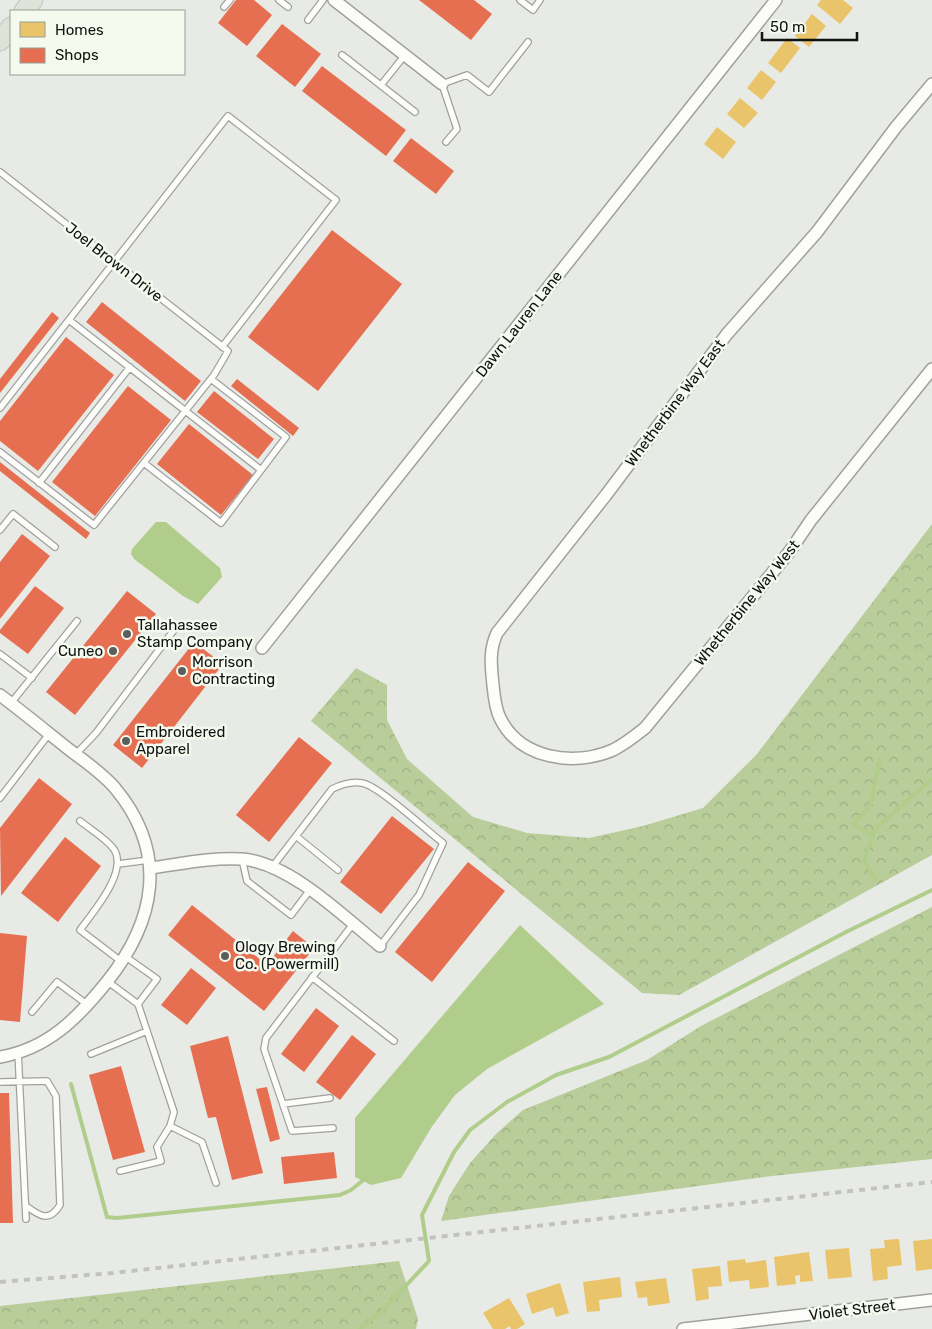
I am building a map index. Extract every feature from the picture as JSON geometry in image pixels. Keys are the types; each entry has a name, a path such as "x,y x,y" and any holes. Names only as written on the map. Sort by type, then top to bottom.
{"main road":[{"path":"25,10 33,0"},
{"path":"0,41 10,28"}],"street":[{"path":"334,0 442,84"},
{"name":"Dawn Lauren Lane","path":"262,648 776,0"},
{"name":"Whetherbine Way East","path":"520,742 499,717 495,701 491,646 497,633 606,495 727,334 817,232 896,127 932,84"},
{"name":"Whetherbine Way West","path":"520,742 540,754 566,758 584,757 614,749 645,728 790,551 811,520 932,369"},
{"path":"0,695 114,786 132,811 143,835 150,864 148,904 142,924 124,960 88,1005 57,1034 33,1046 0,1056"},
{"path":"150,864 242,859 272,866 289,873 380,946"},
{"name":"Violet Street","path":"683,1329 932,1300"}],"lane":[{"path":"224,7 230,0"},
{"path":"279,0 288,7"},
{"path":"308,20 323,0"},
{"path":"520,0 533,10 540,0"},
{"path":"446,142 457,130 442,84 467,75 489,92 528,42"},
{"path":"342,55 416,112"},
{"path":"381,86 405,55"},
{"path":"0,408 228,116 336,200 222,347"},
{"name":"Joel Brown Drive","path":"0,172 228,352 211,379"},
{"path":"69,320 261,470"},
{"path":"39,482 130,367"},
{"path":"0,452 94,525 211,379 286,437 221,523 144,463"},
{"path":"0,530 13,514 55,547"},
{"path":"11,703 77,621"},
{"path":"76,754 96,733 174,630"},
{"path":"0,654 32,678"},
{"path":"0,798 49,734"},
{"path":"272,866 332,789 351,782 364,783 380,793 442,843 419,895 380,946"},
{"path":"80,821 112,847 117,855 118,864 113,882 80,930 124,960 157,979 138,1004"},
{"path":"296,836 338,870"},
{"path":"242,859 247,881 291,915 310,890"},
{"path":"118,864 150,864"},
{"path":"333,1128 292,1131 264,1049 266,1038 353,924"},
{"path":"312,977 394,1041"},
{"path":"107,981 138,1004 174,1112 170,1126 157,1147 161,1161 120,1171"},
{"path":"32,1012 57,982 88,1005"},
{"path":"91,1054 147,1031"},
{"path":"18,1051 26,1219"},
{"path":"0,1082 47,1081 56,1096 60,1204 55,1213 49,1216 39,1216 26,1206"},
{"path":"283,1104 330,1098"},
{"path":"170,1126 202,1142 216,1182"}],"green space":[{"path":"932,524 932,855 679,995 642,993 311,721 356,668 387,685 387,720 407,759 473,817 527,833 589,838 643,826 703,808 757,754"},
{"path":"932,907 932,1159 772,1176 441,1221 449,1196 470,1163 496,1134 523,1110 647,1060 701,1026"},
{"path":"399,1261 418,1319 416,1329 0,1329 0,1306"}],"shaded area":[{"path":"156,522 166,522 220,568 222,577 198,604 183,596 134,559 131,554 132,549"},
{"path":"520,925 604,1004 487,1069 455,1095 431,1128 401,1178 371,1185 355,1177 355,1118"}],"building: Homes":[{"path":"821,0 843,0 853,8 840,24 817,5"},
{"path":"812,14 826,26 809,47 795,36"},
{"path":"787,38 800,48 781,73 768,63"},
{"path":"761,70 776,82 762,100 747,88"},
{"path":"740,98 758,113 744,128 727,114"},
{"path":"717,127 736,142 723,159 704,144"},
{"path":"899,1239 902,1265 887,1267 888,1279 873,1281 870,1249 885,1248 884,1240"},
{"path":"932,1239 932,1269 916,1271 913,1241"},
{"path":"849,1248 852,1277 828,1279 825,1250"},
{"path":"809,1252 813,1281 800,1282 800,1275 795,1276 796,1284 777,1286 774,1257"},
{"path":"745,1259 746,1263 766,1260 769,1287 750,1289 749,1280 729,1282 727,1261"},
{"path":"720,1266 722,1286 708,1287 709,1299 696,1301 692,1269"},
{"path":"620,1277 622,1297 599,1300 600,1311 587,1312 583,1282"},
{"path":"666,1278 670,1303 648,1306 647,1297 638,1298 635,1282"},
{"path":"560,1283 569,1313 556,1317 553,1307 532,1314 526,1294"},
{"path":"509,1298 525,1324 517,1329 511,1329 510,1326 505,1329 493,1329 483,1313"}],"building: Shops":[{"path":"236,0 254,0 272,15 247,46 218,23"},
{"path":"419,0 474,0 492,14 471,40"},
{"path":"282,24 321,54 295,87 256,56"},
{"path":"322,66 406,130 386,156 302,91"},
{"path":"411,138 454,171 436,194 393,161"},
{"path":"332,230 402,284 318,391 248,337"},
{"path":"102,302 201,381 185,401 86,322"},
{"path":"52,312 59,318 0,393 0,379"},
{"path":"66,337 114,375 38,471 0,441 0,421"},
{"path":"237,379 299,428 293,436 231,386"},
{"path":"128,386 171,420 95,516 52,482"},
{"path":"214,391 274,439 258,459 197,412"},
{"path":"189,424 253,475 221,515 157,464"},
{"path":"0,462 90,533 86,539 0,471"},
{"path":"22,534 50,556 0,619 0,562"},
{"path":"35,586 64,608 28,654 0,633 0,630"},
{"path":"127,591 156,614 75,715 46,692"},
{"path":"194,642 223,664 142,768 113,745"},
{"path":"299,737 332,763 269,842 236,815"},
{"path":"39,778 72,804 1,896 0,828"},
{"path":"392,816 434,849 381,914 340,882"},
{"path":"65,837 101,866 58,922 21,893"},
{"path":"468,862 505,891 432,982 395,952"},
{"name":"Ology Brewing Co. (Powermill)","path":"192,905 267,965 293,931 314,948 264,1011 168,935"},
{"path":"0,933 27,936 20,1022 0,1020"},
{"path":"191,968 216,988 187,1025 161,1005"},
{"path":"316,1008 339,1026 304,1072 281,1054"},
{"path":"352,1035 376,1054 340,1100 316,1082"},
{"path":"228,1036 263,1173 232,1180 216,1117 208,1118 190,1046"},
{"path":"121,1066 145,1152 113,1160 89,1075"},
{"path":"267,1087 280,1139 270,1142 256,1089"},
{"path":"0,1093 9,1093 13,1223 0,1223"},
{"path":"334,1152 337,1178 284,1184 281,1157"}],"waterway":[{"path":"873,836 854,824 870,806 880,759"},
{"path":"875,879 864,860 875,829 932,779"},
{"path":"360,1329 384,1309 429,1261 422,1215 454,1152 470,1130 507,1102 556,1075 609,1057 848,931 932,890"},
{"path":"71,1084 107,1217 117,1218 340,1195 351,1190 366,1178"}],"railway":[{"path":"0,1282 113,1273 932,1182"}],"place":[{"name":"Tallahassee Stamp Company","path":"127,634"},
{"name":"Cuneo","path":"113,651"},
{"name":"Morrison Contracting","path":"182,671"},
{"name":"Embroidered Apparel","path":"126,741"},
{"name":"Ology Brewing Co. (Powermill)","path":"225,956"}]}
